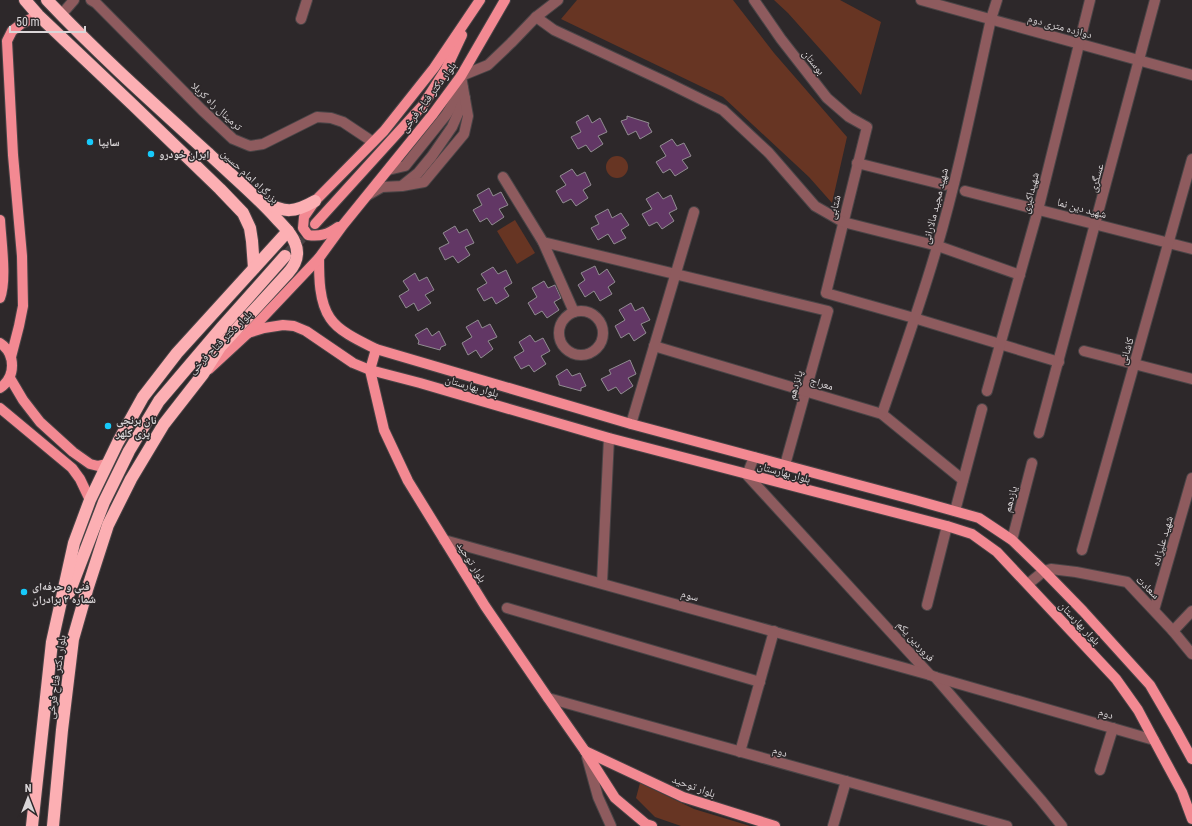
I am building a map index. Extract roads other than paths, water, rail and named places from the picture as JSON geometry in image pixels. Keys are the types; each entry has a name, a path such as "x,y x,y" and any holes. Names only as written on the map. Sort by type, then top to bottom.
{"highway":[{"path":"25,0 38,15 186,156 243,213 250,228 254,268"},
{"name":"بزرگراه امام حسین","path":"49,1 61,15 144,95 258,199 288,231 297,249 297,260 294,265 220,347 203,374"},
{"path":"186,156 198,144"},
{"path":"258,199 278,208 290,210 303,208 315,201"},
{"name":"بلوار دکتر فتاح فرخی","path":"32,826 52,642 74,543 90,500 118,442 143,397 177,354 288,231"},
{"path":"52,642 104,502 133,444 159,401 285,256"},
{"name":"بلوار دکتر فتاح فرخی","path":"53,826 62,730 73,639 108,525 131,479 164,424 203,374"}],"main road":[{"name":"بلوار دکتر فتاح فرخی","path":"203,374 248,333 318,258 433,114 461,76 505,0"},
{"path":"314,224 423,105 446,69 477,4"},
{"name":"بلوار دکتر فتاح فرخی","path":"343,225 327,234 316,236 308,235 303,228 304,217 315,201 384,131 434,68 477,4"},
{"path":"11,357 20,326 22,306 22,256 13,155 7,42 12,31 21,24 38,15"},
{"path":"0,220 3,273 0,298"},
{"name":"بلوار بهارستان","path":"318,258 320,284 325,310 330,319 337,326 376,349 631,424 979,518 1012,540 1044,571 1083,611 1150,685 1192,759"},
{"name":"بلوار بهارستان","path":"248,333 264,328 283,325 294,326 306,331 353,363 370,370 609,438 948,526 972,534 997,552 1116,679 1138,710 1182,792 1192,819"},
{"path":"0,343 9,352 12,369 10,378 5,385 0,388"},
{"path":"370,370 376,349"},
{"name":"بلوار توحید","path":"370,370 384,430 408,481 444,540 485,606 585,751 615,798 646,824 652,826"},
{"path":"10,378 23,400 40,422 73,452 90,464 98,466 107,464"},
{"path":"0,408 72,468 80,479 90,500"},
{"name":"بلوار توحید","path":"585,751 683,797 775,826"}],"street":[{"path":"61,15 74,0"},
{"name":"ترمینال راه کربلا","path":"91,0 96,3 202,110 233,139 250,146 263,144 317,117 331,118 343,122 373,142"},
{"path":"302,19 307,0"},
{"path":"367,195 382,187 402,186 424,182 464,134 468,116 461,76 488,65 512,43 536,17 558,0"},
{"name":"بوستان","path":"754,0 781,39 827,98 849,118 867,126"},
{"name":"دوازده متری دوم","path":"921,0 1192,75"},
{"name":"شهید مجید مالارانی","path":"882,414 938,246 953,188 991,19 997,0"},
{"name":"شهیداکبری","path":"986,391 1038,210 1090,0"},
{"name":"عسگری","path":"1059,362 1155,0"},
{"path":"536,17 554,30 723,110 769,153 815,206 843,222 938,246 1020,275"},
{"path":"388,170 405,166 446,115 463,88"},
{"name":"شتابی","path":"867,126 826,293 914,318"},
{"name":"کاشانی","path":"1082,550 1192,159"},
{"path":"857,162 945,185"},
{"path":"503,177 543,242 574,312"},
{"name":"شهید دین نما","path":"965,191 1192,250"},
{"path":"631,424 694,212"},
{"path":"543,242 675,274"},
{"name":"پانزدهم","path":"675,274 828,312 785,465"},
{"path":"574,312 588,313 595,316 600,322 602,329 600,343 596,349 590,353 583,355 569,352 560,341 560,327 567,316 574,312"},
{"path":"914,318 1059,362 1039,433"},
{"name":"معراج","path":"654,346 806,390 882,414 963,480"},
{"path":"1084,351 1192,379"},
{"path":"955,511 982,409"},
{"path":"602,583 609,438"},
{"path":"747,474 754,457"},
{"name":"یازدهم","path":"1012,540 1032,464"},
{"name":"فروردین یکم","path":"747,474 932,676 1062,826"},
{"name":"شهید علیزاده","path":"1154,610 1192,478"},
{"path":"927,605 948,526"},
{"name":"سوم","path":"444,540 932,676"},
{"name":"سعادت","path":"1044,571 1059,569 1127,582 1173,631 1192,654"},
{"path":"1028,584 1044,571"},
{"path":"507,608 760,682"},
{"path":"1173,631 1192,611"},
{"path":"740,752 774,631"},
{"name":"دوم","path":"932,676 1154,740"},
{"name":"دوم","path":"548,698 1006,826"},
{"path":"1100,770 1113,728"},
{"path":"585,751 598,797 611,826"},
{"path":"833,826 846,781"}],"tunnel":[{"path":"285,256 315,224"}],"place":[{"name":"سایپا","path":"90,142"},
{"name":"ایران خودرو","path":"151,154"},
{"name":"نان برنجی پزی کلهر","path":"108,426"},
{"name":"فنی و حرفه‌ای شماره ۲ برادران","path":"24,592"}]}
